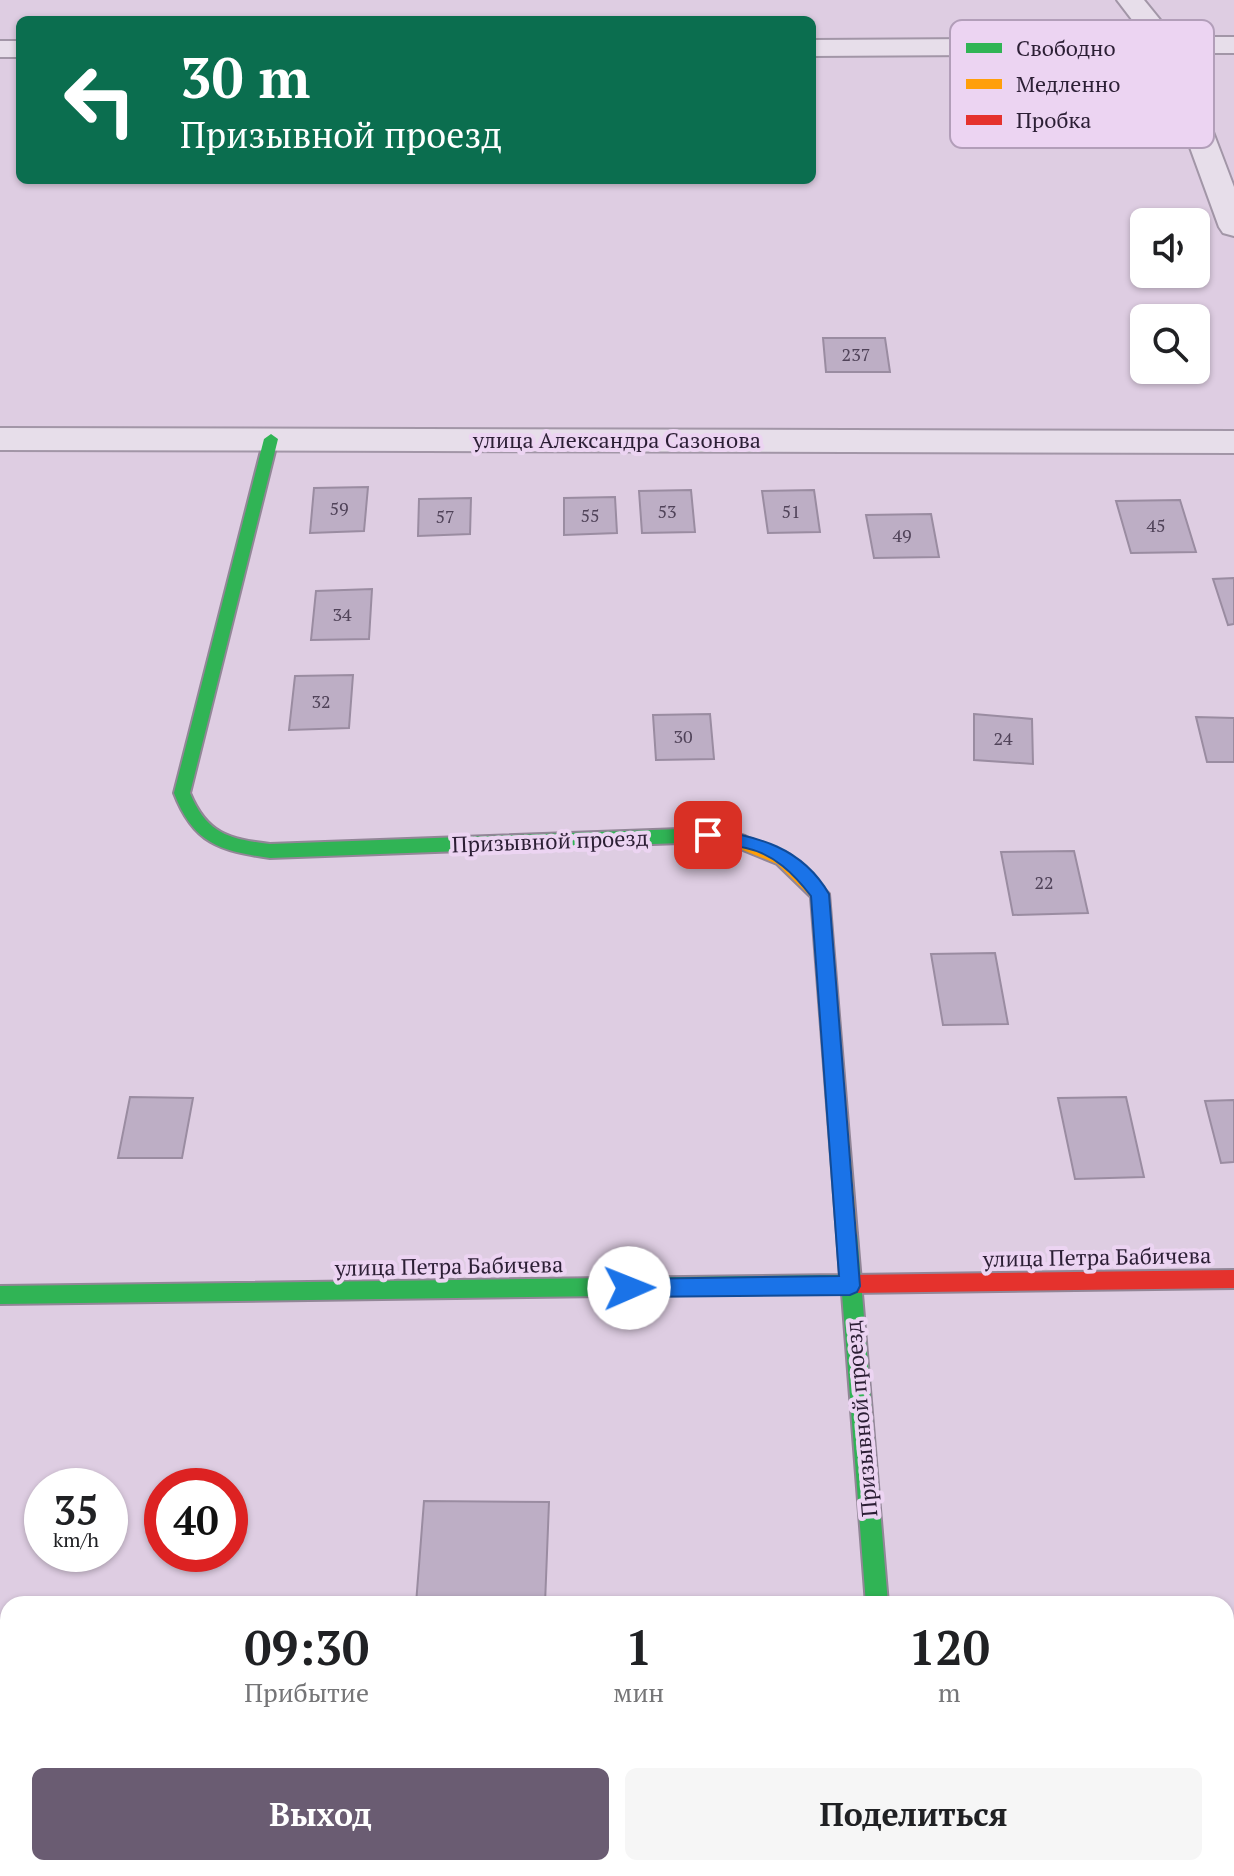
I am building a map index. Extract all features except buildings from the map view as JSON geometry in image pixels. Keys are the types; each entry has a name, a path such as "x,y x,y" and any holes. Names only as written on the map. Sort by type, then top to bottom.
{"street":[{"path":"1130,0 1146,20"},
{"path":"1214,45 1234,45"},
{"path":"816,48 950,47"},
{"path":"1205,148 1234,227"},
{"name":"улица Александра Сазонова","path":"0,439 1234,442"},
{"name":"Призывной проезд","path":"271,439 182,793 186,810 196,826 210,837 233,847 270,851 708,835 752,842 781,855 802,871 820,894 876,1596"},
{"name":"улица Петра Бабичева","path":"0,1295 1234,1279"}],"traffic: fast":[{"path":"271,439 182,793 188,809 205,831 226,843 270,851 708,835 739,841"},
{"path":"847,1234 876,1596"},
{"path":"0,1295 850,1284"}],"traffic: slow":[{"path":"739,841 783,859 820,894 847,1234"}],"traffic: jam":[{"path":"850,1284 1234,1279"}],"route":[{"path":"629,1288 850,1286 820,894 802,871 781,855 752,842 708,835"}]}
